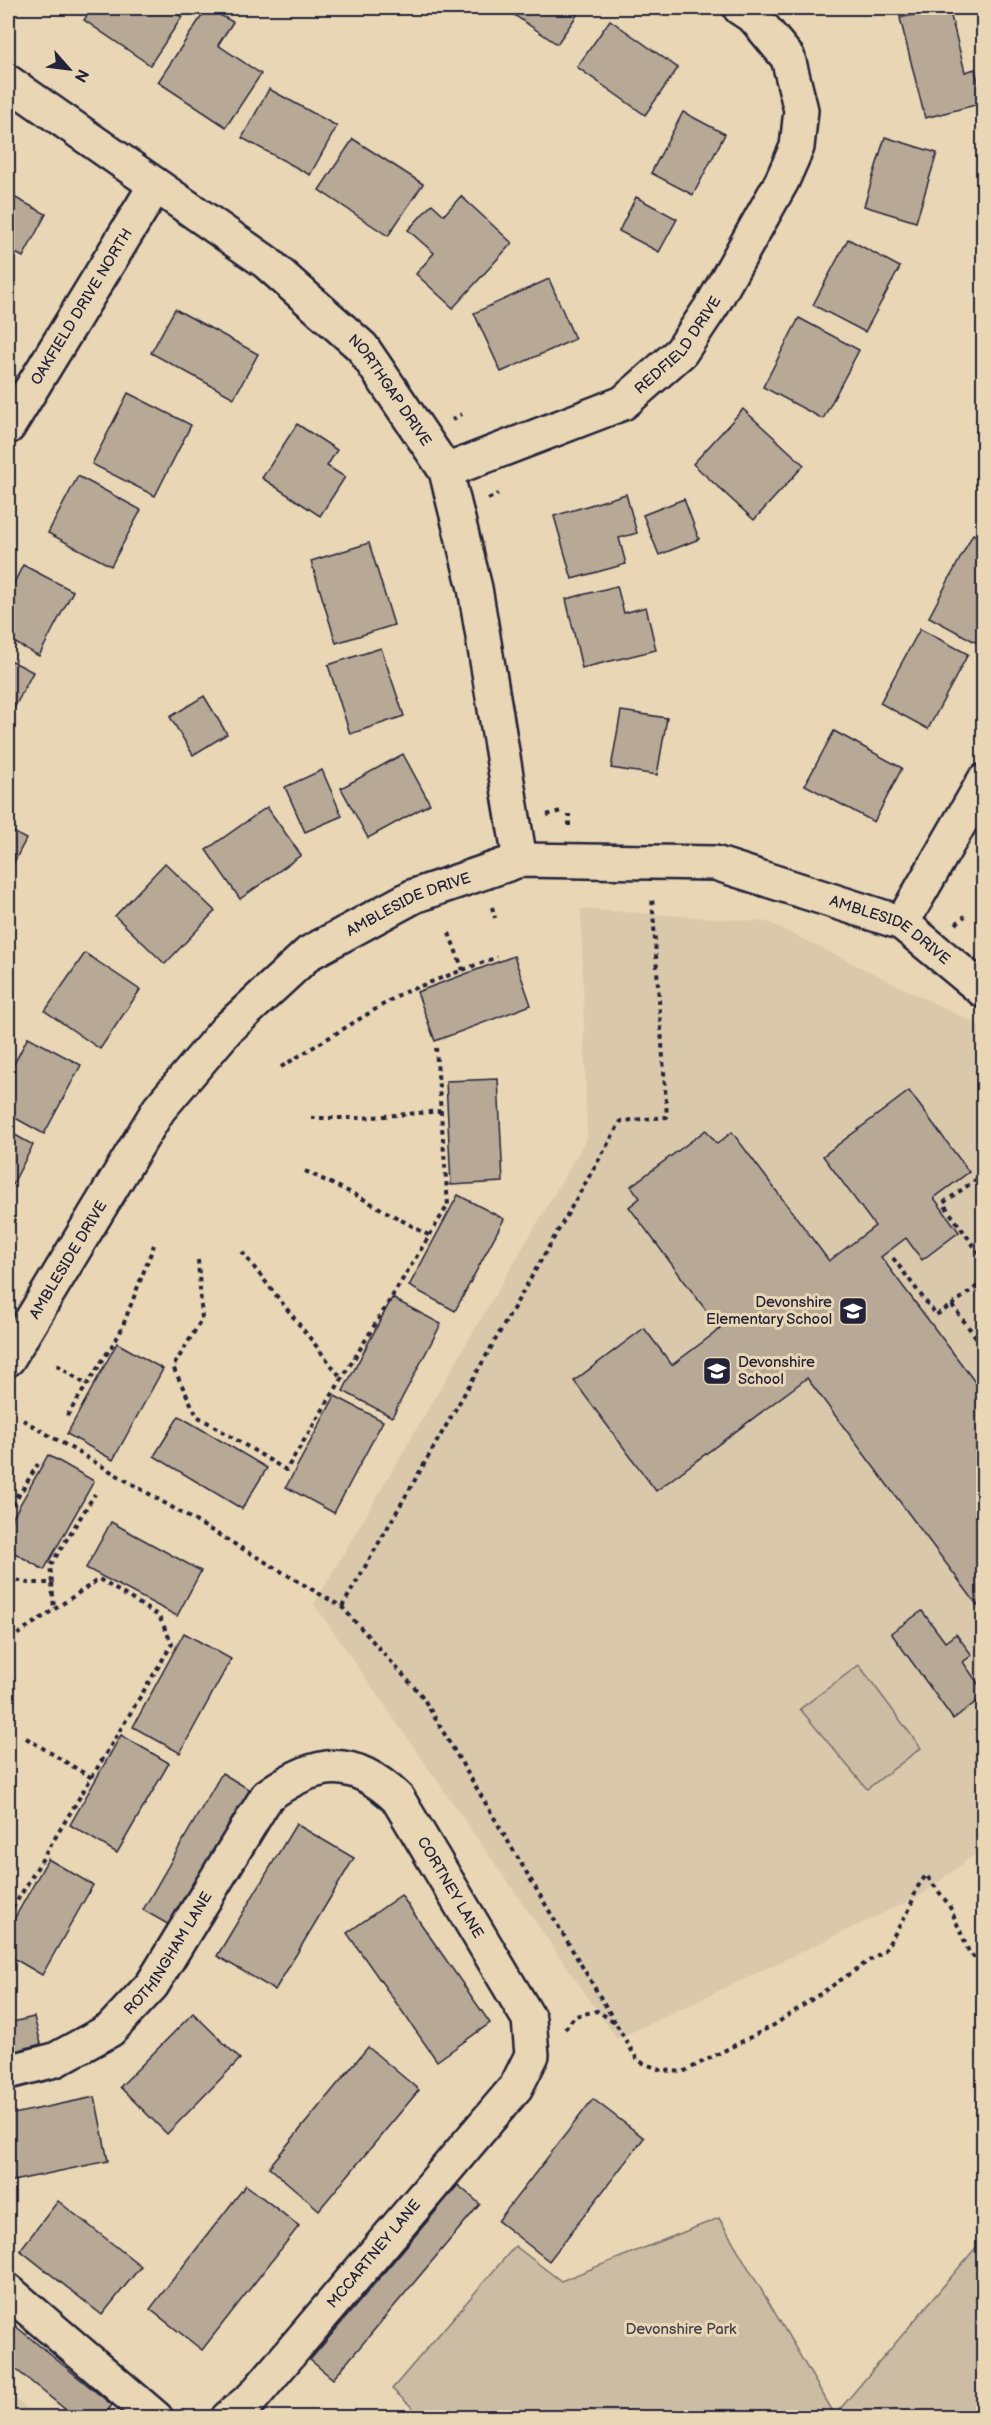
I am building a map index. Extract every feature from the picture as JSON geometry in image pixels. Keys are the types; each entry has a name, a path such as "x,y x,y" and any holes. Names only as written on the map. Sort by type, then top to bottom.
{"street":[{"name":"REDFIELD DRIVE","path":"446,471 623,402 681,352 713,304 782,181 797,147 801,111 788,58 753,17 740,8"},
{"name":"NORTHGAP DRIVE","path":"8,82 266,262 362,347 446,471 475,588 520,860"},
{"name":"OAKFIELD DRIVE NORTH","path":"8,427 155,186"},
{"path":"902,923 984,781"},
{"name":"AMBLESIDE DRIVE","path":"8,1359 159,1109 226,1030 309,953 414,896 520,860 715,863 902,923 984,991"},
{"name":"CORTNEY LANE","path":"287,1782 308,1772 332,1768 356,1769 379,1781 398,1799 529,2019 532,2055 516,2087"},
{"name":"ROTHINGHAM LANE","path":"8,2072 55,2060 110,2030 152,1985 267,1796 287,1782"},
{"name":"MCCARTNEY LANE","path":"228,2418 253,2397 516,2087"},
{"path":"8,2291 156,2418"}],"path":[{"path":"541,817 561,811"},
{"path":"342,1607 621,1121 667,1117 649,862"},
{"path":"449,933 463,970"},
{"path":"281,1067 402,993 497,957"},
{"path":"198,1260 202,1319 173,1367 197,1416 286,1470 448,1205 436,1047"},
{"path":"311,1118 362,1118 441,1110"},
{"path":"305,1171 358,1196 430,1236"},
{"path":"984,1174 943,1203 984,1260"},
{"path":"68,1416 120,1333 154,1245"},
{"path":"242,1252 343,1380"},
{"path":"893,1258 936,1315 984,1281"},
{"path":"952,1305 984,1348"},
{"path":"57,1365 87,1385"},
{"path":"23,1420 342,1607 422,1696 639,2061 661,2070 683,2072 774,2025 885,1950 909,1910 917,1887 926,1875 949,1905 969,1952 984,1968"},
{"path":"8,1513 38,1464"},
{"path":"8,1489 19,1496"},
{"path":"54,1610 51,1566 95,1494"},
{"path":"8,1578 28,1583 52,1583"},
{"path":"8,1916 172,1644 159,1616 99,1579 15,1636"},
{"path":"26,1738 92,1778"},
{"path":"561,2034 575,2016 597,2011 615,2022"}],"shaded area":[{"name":"Devonshire School","path":"581,909 768,922 983,1027 983,1848 921,1895 617,2039 314,1604 587,1138"},
{"path":"8,2393 37,2417 8,2417"}],"green space":[{"path":"859,1665 921,1748 867,1789 800,1709"},
{"name":"Devonshire Park","path":"719,2218 835,2415 983,2239 983,2417 424,2418 392,2389 515,2246 561,2281"}],"building":[{"path":"92,8 167,8 182,17 150,65 84,20"},
{"path":"207,8 233,22 218,45 261,74 226,127 158,82"},
{"path":"504,8 582,8 557,44"},
{"path":"949,8 965,72 975,69 983,103 925,118 900,18"},
{"path":"610,20 678,68 645,115 577,67"},
{"path":"269,89 337,126 310,175 242,138"},
{"path":"683,112 725,134 693,195 651,173"},
{"path":"885,137 937,153 916,222 864,206"},
{"path":"353,139 423,184 388,236 319,190"},
{"path":"8,194 46,214 23,257 8,249"},
{"path":"461,196 512,243 453,308 416,274 434,253 408,230 432,204 444,215"},
{"path":"636,197 677,219 659,252 619,231"},
{"path":"848,239 900,267 865,332 813,305"},
{"path":"549,279 575,339 501,372 474,313"},
{"path":"175,309 258,354 234,398 151,353"},
{"path":"799,318 859,350 823,419 763,387"},
{"path":"128,393 191,425 155,496 92,464"},
{"path":"743,409 804,465 754,520 693,464"},
{"path":"297,424 337,450 327,466 345,477 320,516 262,478"},
{"path":"78,476 141,510 111,566 48,533"},
{"path":"626,494 637,533 619,538 626,564 572,579 554,516"},
{"path":"684,499 699,539 659,555 643,515"},
{"path":"973,534 984,539 984,635 979,644 929,617"},
{"path":"369,543 394,625 336,643 311,561"},
{"path":"23,565 73,591 39,656 8,639 8,595"},
{"path":"617,586 624,613 646,607 656,650 582,668 566,599"},
{"path":"920,629 968,654 928,729 880,703"},
{"path":"381,648 404,716 350,734 328,665"},
{"path":"8,659 33,672 8,720"},
{"path":"204,696 227,734 193,755 170,717"},
{"path":"621,711 667,718 657,775 611,768"},
{"path":"834,731 902,768 874,822 805,785"},
{"path":"403,754 430,804 368,838 341,788"},
{"path":"322,770 342,816 305,832 285,787"},
{"path":"267,807 301,855 240,899 206,850"},
{"path":"8,829 26,839 8,874"},
{"path":"165,863 215,911 165,964 115,916"},
{"path":"85,953 140,990 100,1049 45,1011"},
{"path":"514,956 531,1005 435,1041 417,992"},
{"path":"28,1037 81,1065 44,1134 8,1114 8,1076"},
{"path":"498,1079 503,1182 451,1185 446,1081"},
{"name":"Devonshire School","path":"909,1091 969,1172 934,1198 959,1232 922,1260 906,1238 881,1257 984,1394 984,1614 807,1378 656,1491 574,1381 644,1328 672,1365 720,1329 629,1207 640,1198 631,1186 706,1130 717,1144 732,1132 829,1261 875,1226 823,1156"},
{"path":"8,1131 33,1145 8,1193"},
{"path":"458,1195 504,1219 455,1311 409,1286"},
{"path":"392,1298 441,1324 392,1417 343,1391"},
{"path":"117,1343 163,1369 113,1460 67,1434"},
{"path":"335,1396 383,1421 334,1513 286,1487"},
{"path":"179,1416 267,1468 242,1509 154,1456"},
{"path":"48,1455 94,1481 44,1570 8,1549 8,1526"},
{"path":"111,1522 201,1571 177,1616 86,1568"},
{"path":"922,1611 945,1642 956,1634 972,1655 963,1662 984,1692 984,1696 953,1719 891,1633"},
{"path":"184,1633 231,1659 180,1753 133,1727"},
{"path":"121,1735 169,1763 117,1853 70,1825"},
{"path":"222,1773 250,1790 171,1926 143,1910"},
{"path":"296,1824 354,1858 275,1990 217,1956"},
{"path":"48,1859 93,1885 42,1975 8,1955 8,1930"},
{"path":"401,1895 490,2023 437,2061 347,1933"},
{"path":"193,2013 240,2059 167,2134 120,2087"},
{"path":"34,2017 41,2044 8,2053 8,2023"},
{"path":"368,2047 419,2090 319,2210 269,2167"},
{"path":"95,2097 108,2161 8,2182 8,2115"},
{"path":"593,2099 644,2138 549,2261 498,2221"},
{"path":"246,2185 299,2226 202,2350 150,2309"},
{"path":"458,2185 480,2204 333,2379 310,2360"},
{"path":"58,2201 141,2266 102,2315 20,2250"},
{"path":"8,2320 112,2405 102,2418 76,2418 8,2363"}],"place":[{"name":"Devonshire Elementary School","path":"853,1311"},
{"name":"Devonshire School","path":"717,1371"}]}
